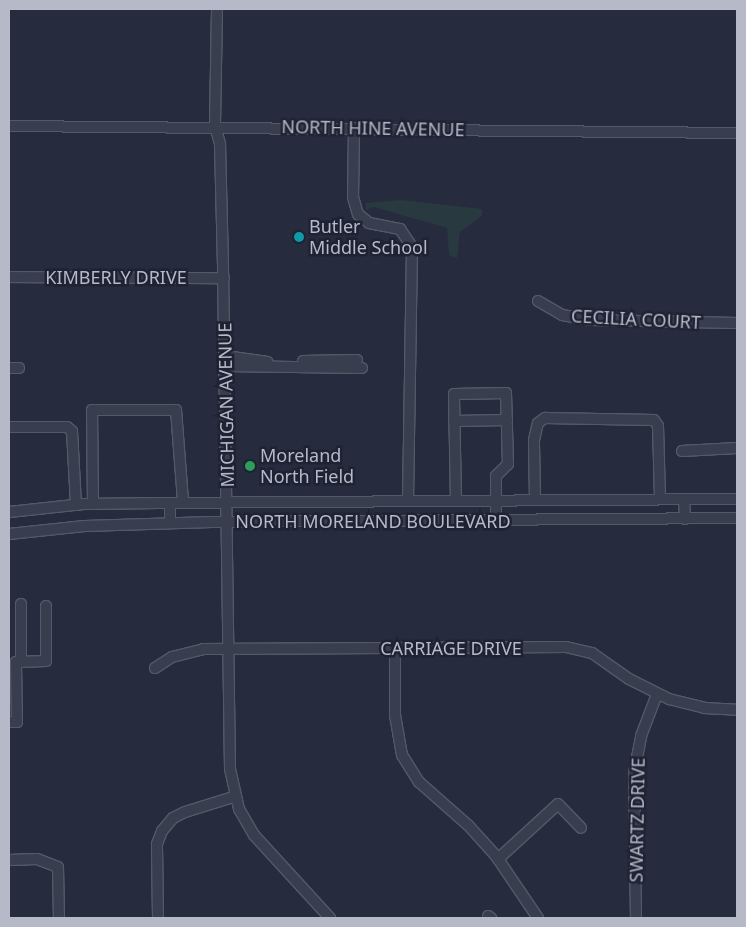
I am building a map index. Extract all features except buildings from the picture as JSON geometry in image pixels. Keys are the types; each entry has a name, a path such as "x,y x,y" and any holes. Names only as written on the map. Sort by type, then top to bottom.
{"street":[{"name":"MICHIGAN AVENUE","path":"217,9 215,126 220,144 224,278 230,769 236,796 254,835 330,918"},
{"name":"NORTH HINE AVENUE","path":"9,126 215,126 737,133"},
{"path":"354,128 353,197 358,214 370,223 400,229 412,247 408,501"},
{"name":"KIMBERLY DRIVE","path":"9,277 224,278"},
{"name":"CECILIA COURT","path":"538,301 562,315 590,320 737,323"},
{"path":"225,361 360,364"},
{"path":"456,501 454,394 506,392 508,464 496,476 496,521"},
{"path":"93,504 92,410 176,410 183,502"},
{"path":"535,500 535,429 545,418 654,420 658,426 660,499"},
{"path":"454,422 507,420"},
{"path":"9,427 67,427 72,431 76,505"},
{"path":"682,450 737,448"},
{"path":"684,499 685,519"},
{"name":"NORTH MORELAND BOULEVARD","path":"9,512 76,505 170,502 292,503 737,499"},
{"path":"170,502 170,523"},
{"path":"292,503 292,522"},
{"name":"NORTH MORELAND BOULEVARD","path":"9,534 85,526 170,523 737,518"},
{"path":"9,722 17,722 15,662 20,604"},
{"path":"15,662 46,661 46,606"},
{"path":"395,648 395,715 402,756 419,782 468,825 498,859 538,918"},
{"name":"CARRIAGE DRIVE","path":"155,668 172,657 192,651 229,649 580,649 600,658 657,694 704,708 737,710"},
{"name":"SWARTZ DRIVE","path":"636,918 634,773 641,736 657,694"},
{"path":"158,918 157,844 162,831 179,815 236,796"},
{"path":"498,859 558,804 581,828"},
{"path":"9,860 37,859 58,867 59,918"}],"shaded area":[{"path":"401,200 482,209 482,216 460,232 457,258 449,255 447,228 374,207 366,210 366,203"}],"place":[{"name":"Butler Middle School","path":"299,237"},
{"name":"Moreland North Field","path":"250,466"}]}
